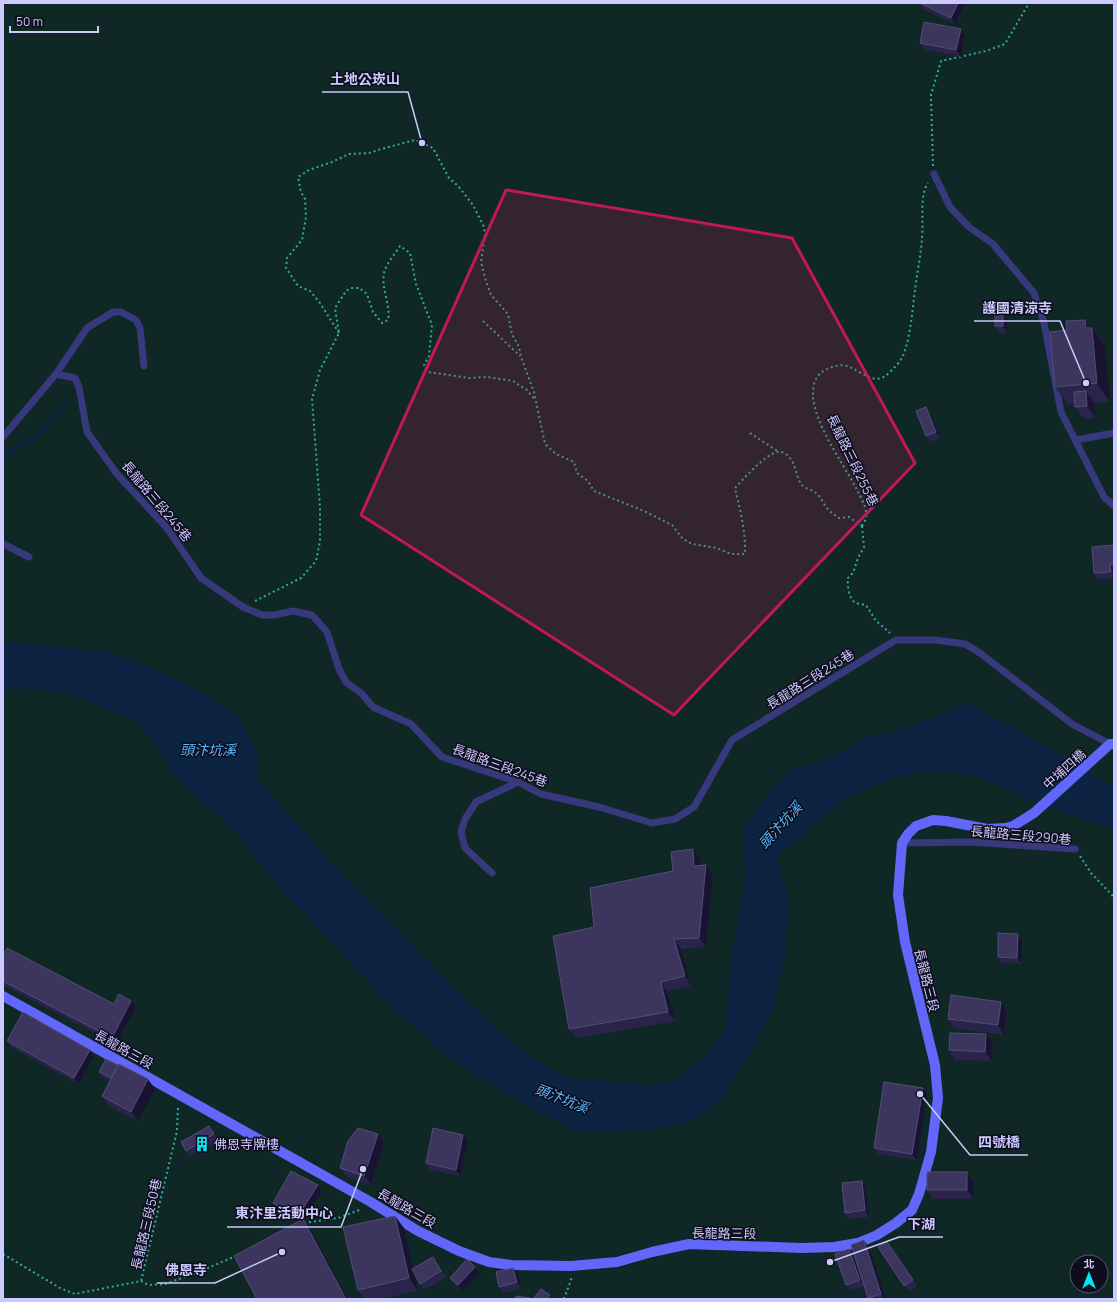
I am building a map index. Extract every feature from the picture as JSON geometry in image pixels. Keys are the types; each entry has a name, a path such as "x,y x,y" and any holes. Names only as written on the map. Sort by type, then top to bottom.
{"main road":[{"name":"中埔四橋","path":"902,843 916,826 933,820 946,820 988,829 1013,826 1034,813 1112,744"},
{"name":"長龍路三段","path":"3,996 374,1204 418,1231 459,1251 489,1262 517,1265 571,1266 617,1262 652,1252 689,1244 801,1248 834,1247 858,1243 877,1235 896,1223 912,1210 919,1194 931,1152 938,1098 935,1065 905,942 898,895 902,843"}],"lane":[{"path":"934,174 950,207 969,227 993,244 1034,293 1044,323 1061,412 1104,497 1114,506"},
{"path":"3,437 56,374 87,328 114,312 121,312 136,320 140,328 144,366"},
{"name":"長龍路三段245巷","path":"56,374 75,378 79,387 87,432 117,474 167,528 201,578 243,607 262,615 274,615 293,611 312,615 327,632 339,670 346,682 362,694 373,707 411,724 442,757 518,782 541,794 599,807 652,823 675,819 694,807 732,740 896,640"},
{"path":"1076,440 1114,433"},
{"path":"3,544 30,557"},
{"path":"896,640 935,640 965,644 980,653 1072,724 1112,744"},
{"path":"492,873 465,848 461,832 465,819 476,802 518,782"},
{"name":"長龍路三段290巷","path":"902,843 970,842 1074,849"}],"path":[{"name":"長龍路三段255巷","path":"750,433 779,452 786,454 791,459 801,484 805,488 816,492 827,508 838,518 849,518 862,526 866,520 866,510 850,477 821,425 813,399 813,389 816,379 822,373 838,365 846,366 865,376 876,379 883,378 897,365 902,357 909,333 912,313 922,235 923,201 926,186 934,174 931,95 941,61 986,51 1005,44 1029,3"},
{"path":"339,332 320,303 310,291 298,286 286,268 287,258 302,240 306,217 305,199 301,192 298,177 309,170 349,154 369,153 415,140 433,148 449,178 458,186 473,205 484,227 485,235 481,262 485,278 491,295 508,314 512,334 519,348 540,413 545,444 556,454 574,462 577,473 588,481 594,491 644,511 672,525 683,539 692,544 717,548 730,554 745,554 746,546 743,522 736,488 743,479 767,458 772,454 779,452"},
{"path":"243,607 301,578 316,561 320,541 320,507 312,399 320,370 339,332 335,308 346,291 351,288 359,288 367,294 373,312 382,323 388,320 389,314 385,293 384,273 400,246 410,253 416,284 432,325 429,356 424,365 428,372 469,378 487,377 513,381 527,390 536,401"},
{"path":"483,322 521,357"},
{"path":"862,526 864,547 858,558 853,573 848,578 848,585 852,600 856,603 866,605 876,621 896,640"},
{"name":"長龍路三段290巷","path":"1074,849 1091,873 1114,899"},
{"name":"長龍路三段50巷","path":"3,1254 60,1288 75,1294 141,1281 177,1131 178,1094"},
{"path":"298,1225 338,1218 374,1204"},
{"path":"141,1281 148,1285 166,1284 242,1253"},
{"path":"564,1299 572,1278 571,1266"}],"highlighted area":[{"path":"506,190 792,238 915,463 674,715 361,515"}],"green space":[{"path":"3,3 1114,3 1114,1299 3,1299"}],"water":[{"name":"頭汴坑溪","path":"16,643 105,651 152,668 199,691 238,716 256,749 259,781 349,882 472,1006 529,1056 568,1078 652,1085 679,1078 702,1060 725,1031 732,952 745,882 744,828 764,799 790,770 827,760 867,737 904,729 969,703 1068,758 1114,787 1114,828 1097,824 1045,806 976,776 929,771 891,779 847,797 777,856 789,902 785,953 773,1011 723,1098 698,1118 663,1128 618,1132 579,1132 522,1103 448,1057 393,1008 282,890 232,828 179,781 139,722 67,692 14,688 3,690 3,645"}],"building":[{"path":"920,3 958,3 951,18"},
{"path":"924,22 961,29 956,50 920,43"},
{"path":"995,314 1003,314 1003,326 995,326"},
{"path":"1085,320 1086,328 1092,328 1097,383 1055,387 1050,332 1067,330 1066,321"},
{"path":"1086,391 1087,406 1075,407 1074,392"},
{"path":"926,407 936,432 926,436 916,411"},
{"path":"1114,545 1114,564 1110,564 1111,572 1094,573 1092,547"},
{"path":"693,849 694,866 706,865 699,938 674,939 685,976 661,982 668,1012 569,1029 553,936 594,927 590,888 673,871 671,852"},
{"path":"998,933 1018,934 1017,958 998,957"},
{"path":"7,948 114,1004 119,994 131,1001 112,1038 3,981 3,955"},
{"path":"951,995 1001,1002 998,1025 948,1019"},
{"path":"23,1012 90,1050 74,1078 7,1041"},
{"path":"950,1033 986,1034 985,1052 949,1050"},
{"path":"106,1059 118,1065 111,1078 99,1072"},
{"path":"119,1064 148,1079 131,1112 102,1096"},
{"path":"884,1082 923,1088 912,1154 874,1148"},
{"path":"209,1126 214,1134 186,1151 181,1142"},
{"path":"358,1128 378,1134 364,1176 340,1168 348,1141"},
{"path":"433,1128 463,1135 456,1170 426,1163"},
{"path":"291,1171 318,1185 298,1216 273,1203"},
{"path":"927,1172 967,1172 967,1190 927,1190"},
{"path":"862,1181 865,1210 845,1213 842,1183"},
{"path":"395,1216 409,1278 358,1290 343,1227"},
{"path":"303,1219 346,1299 257,1299 234,1256"},
{"path":"864,1240 881,1294 868,1298 851,1245"},
{"path":"887,1242 913,1280 904,1286 878,1247"},
{"path":"849,1249 860,1280 846,1285 835,1254"},
{"path":"433,1257 441,1271 420,1284 412,1269"},
{"path":"467,1259 475,1267 458,1285 450,1278"},
{"path":"513,1268 517,1282 499,1287 496,1272"},
{"path":"541,1289 550,1295 547,1299 533,1299"},
{"path":"516,1296 530,1298 530,1299 516,1299"}],"waterway":[{"path":"3,458 14,448 32,441 69,401"}],"place":[{"name":"土地公崁山","path":"422,143"},
{"name":"護國清涼寺","path":"1086,383"},
{"name":"四號橋","path":"920,1094"},
{"name":"佛恩寺牌樓","path":"202,1144"},
{"name":"東汴里活動中心","path":"363,1169"},
{"name":"佛恩寺","path":"282,1252"},
{"name":"下湖","path":"830,1262"}]}
